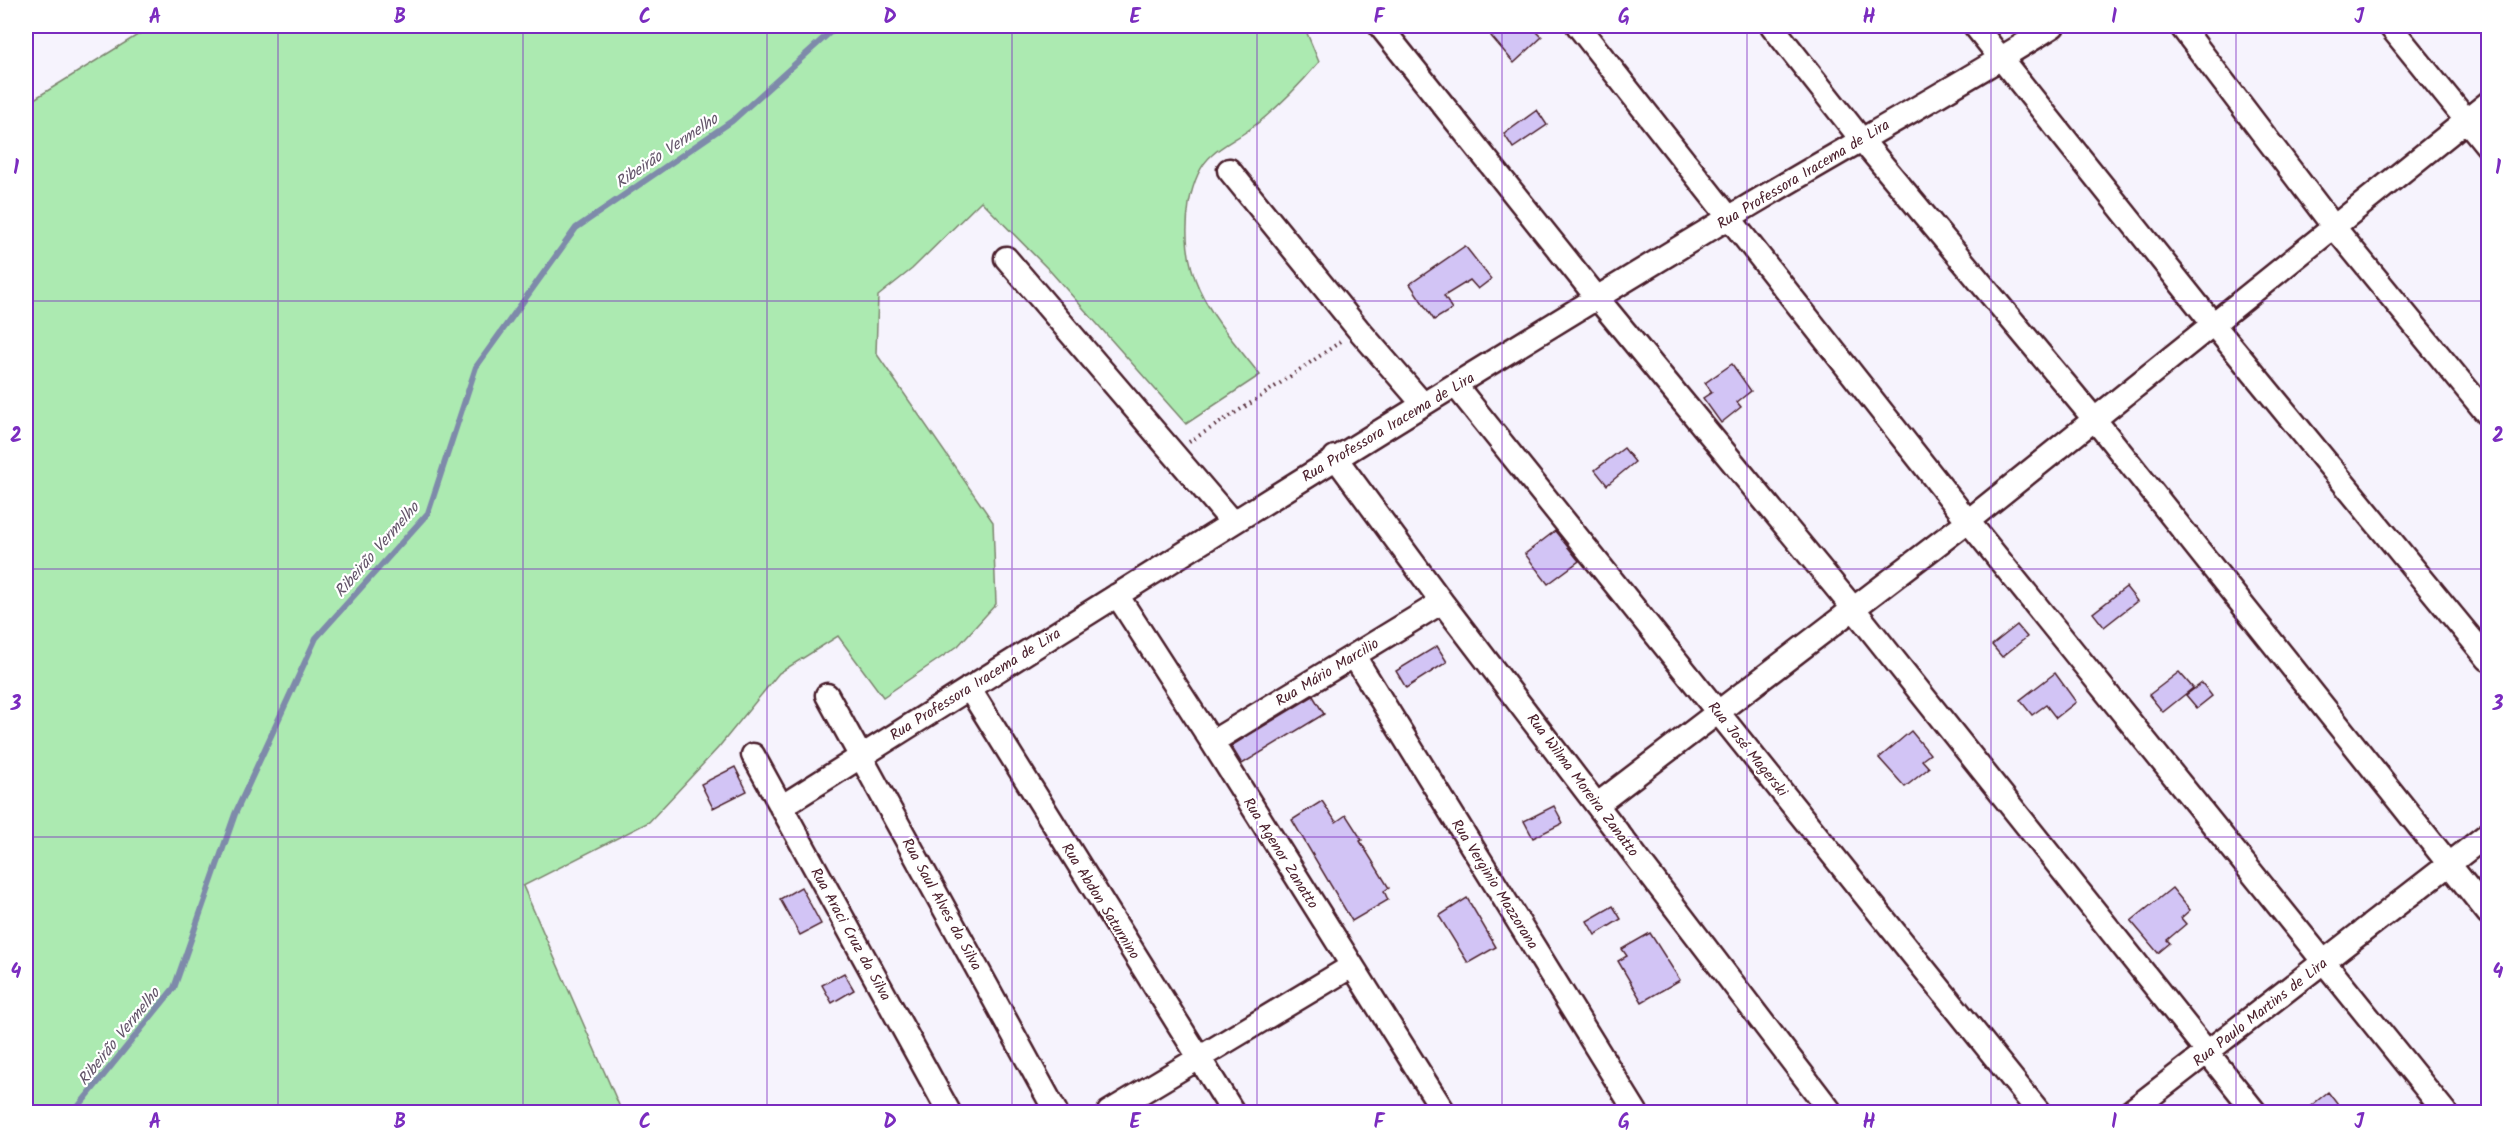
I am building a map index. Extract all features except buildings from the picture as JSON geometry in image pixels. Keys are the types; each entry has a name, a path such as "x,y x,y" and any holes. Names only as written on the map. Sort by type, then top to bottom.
{"street":[{"path":"1380,26 1598,298 1853,609 2255,1113"},
{"path":"1578,26 1968,521 2445,1113"},
{"path":"1772,26 1861,139 2095,420 2488,913"},
{"path":"1975,26 2214,324 2488,659"},
{"name":"Rua Professora Iracema de Lira","path":"781,807 1335,457 1456,386 1730,217 2053,26"},
{"path":"2181,26 2334,227 2488,415"},
{"path":"2390,26 2488,147"},
{"path":"1598,804 1968,521 2488,103"},
{"path":"1229,170 1358,329 1423,404"},
{"path":"1006,258 1232,522"},
{"name":"Rua José Magerski","path":"1456,386 2039,1113"},
{"name":"Rua Wilma Moreira Zanatto","path":"1335,457 1442,602 1831,1113"},
{"name":"Rua Agenor Zanatto","path":"1117,595 1212,742 1444,1113"},
{"name":"Rua Mário Marcilio","path":"1212,742 1442,602"},
{"name":"Rua Verginio Mazzorana","path":"1354,656 1636,1113"},
{"name":"Rua Abdon Saturnino","path":"969,688 1233,1113"},
{"name":"Rua Saul Alves da Silva","path":"827,694 1056,1113"},
{"name":"Rua Araci Cruz da Silva","path":"753,755 949,1113"},
{"name":"Rua Paulo Martins de Lira","path":"2130,1113 2488,834"},
{"path":"1109,1113 1352,966"}],"path":[{"path":"1173,453 1257,399 1358,329"}],"green space":[{"path":"152,26 1304,26 1319,62 1269,114 1216,151 1207,160 1192,191 1187,231 1194,277 1215,316 1260,375 1186,424 1051,272 981,201 912,269 878,296 876,353 993,522 996,604 958,646 883,697 838,636 779,673 718,748 649,822 523,886 622,1112 26,1112 26,104"}],"waterway":[{"name":"Ribeirão Vermelho","path":"74,1112 174,988 235,814 316,638 428,513 476,367 576,228 732,121 837,26"}]}
